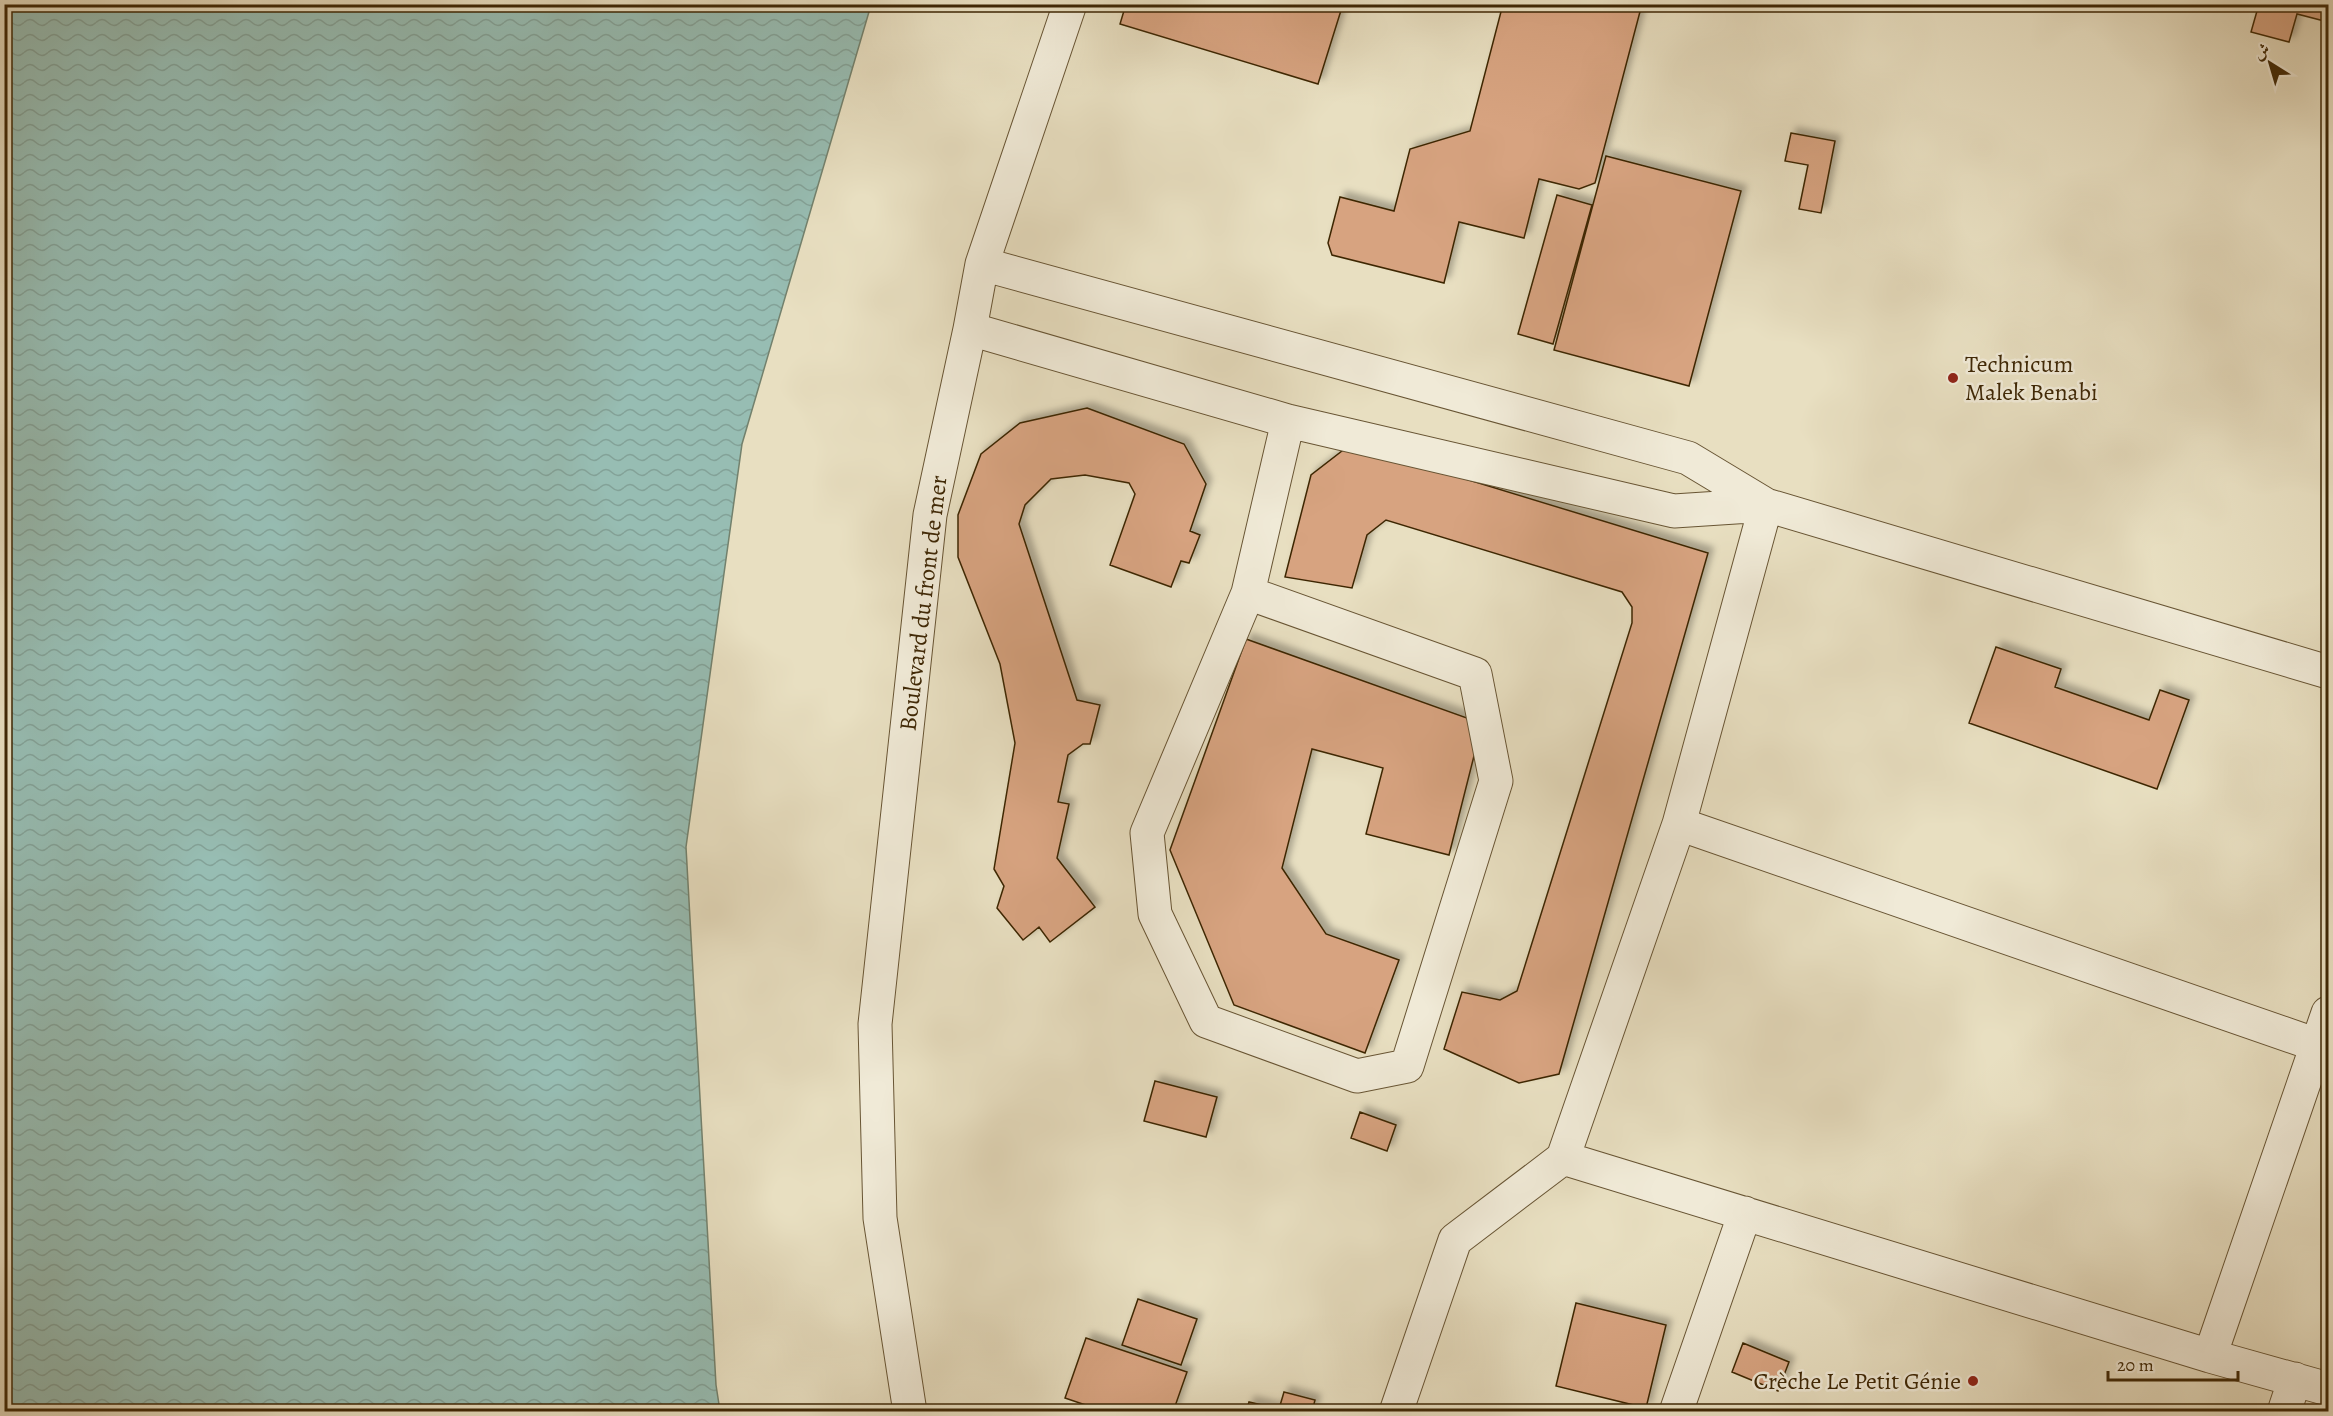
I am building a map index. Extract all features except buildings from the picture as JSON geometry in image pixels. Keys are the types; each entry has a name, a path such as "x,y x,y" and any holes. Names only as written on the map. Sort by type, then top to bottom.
{"street":[{"name":"Boulevard du front de mer","path":"910,1412 880,1218 875,1024 930,515 982,264 1070,4"},
{"path":"982,264 1688,459 1766,505 2328,672"},
{"path":"970,329 1288,421 1674,511 1766,505"},
{"path":"1248,593 1475,674 1496,781 1407,1066 1357,1076 1206,1021 1155,914 1147,833 1248,593 1288,421"},
{"path":"1396,1412 1455,1240 1563,1158 1679,824 1766,505"},
{"path":"1679,824 2317,1045"},
{"path":"2210,1356 2328,1013"},
{"path":"1563,1158 2210,1356 2328,1389"},
{"path":"1676,1412 1745,1213"},
{"path":"2284,1412 2295,1379"}],"water":[{"path":"5,4 871,5 742,444 686,847 716,1385 720,1411 5,1411"}],"place":[{"name":"Technicum Malek Benabi","path":"1953,378"},
{"name":"Crèche Le Petit Génie","path":"1973,1381"}]}
